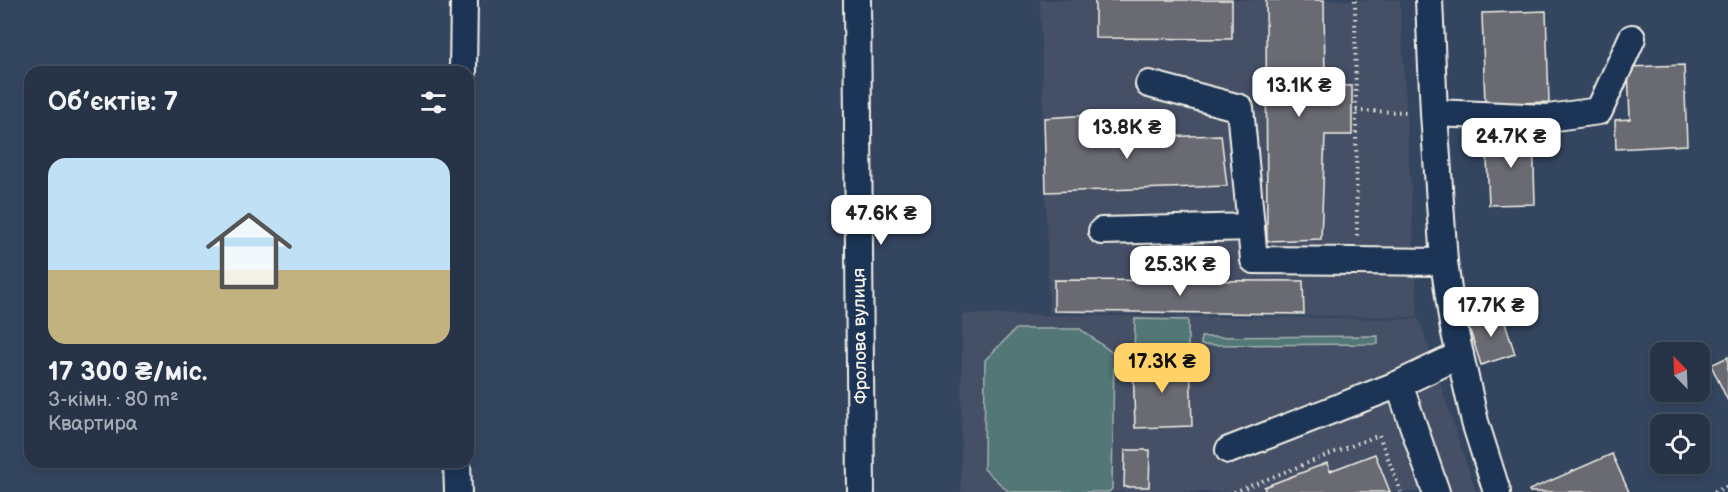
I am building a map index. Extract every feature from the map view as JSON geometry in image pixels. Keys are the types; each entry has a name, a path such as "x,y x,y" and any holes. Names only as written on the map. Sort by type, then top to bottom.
{"street":[{"path":"462,66 464,0"},
{"name":"Фролова вулиця","path":"857,0 861,492"},
{"path":"1429,0 1444,262 1460,355 1476,422 1497,492"},
{"path":"1434,113 1548,118 1599,111 1632,38"},
{"path":"1149,84 1240,108 1254,260 1444,262"},
{"path":"1102,231 1251,227"},
{"path":"1229,450 1399,384 1460,355"},
{"path":"1399,384 1436,492"},
{"path":"457,468 458,492"}],"path":[{"path":"1355,0 1357,261"},
{"path":"1356,111 1434,113"},
{"path":"1234,492 1379,435 1401,492"},
{"path":"1714,492 1728,486"}],"shaded area":[{"path":"1040,0 1400,0 1418,317 1049,313"},
{"path":"962,314 1419,319 1476,492 961,492"}],"green space":[{"path":"1135,319 1188,320 1188,357 1134,357"},
{"path":"1016,329 1080,329 1114,354 1112,489 1109,492 1009,492 984,469 985,360"},
{"path":"1378,336 1378,344 1201,345 1201,337"}],"building":[{"path":"1095,0 1232,0 1232,39 1095,38"},
{"path":"1266,0 1324,0 1325,85 1352,86 1352,135 1325,135 1321,239 1267,241"},
{"path":"1546,11 1549,102 1485,104 1482,13"},
{"path":"1684,65 1687,145 1616,149 1615,120 1630,119 1628,67"},
{"path":"1090,115 1092,139 1221,135 1227,186 1046,192 1044,118"},
{"path":"1533,132 1535,204 1489,205 1486,134"},
{"path":"1054,280 1303,281 1304,314 1054,311"},
{"path":"1501,310 1515,354 1481,365 1467,321"},
{"path":"1728,357 1728,401 1711,365"},
{"path":"1190,360 1192,426 1135,428 1133,362"},
{"path":"1125,450 1150,450 1149,487 1124,487"},
{"path":"1375,454 1390,492 1266,492 1264,487 1327,463 1330,471"},
{"path":"1612,454 1629,492 1530,492 1529,490"}]}
